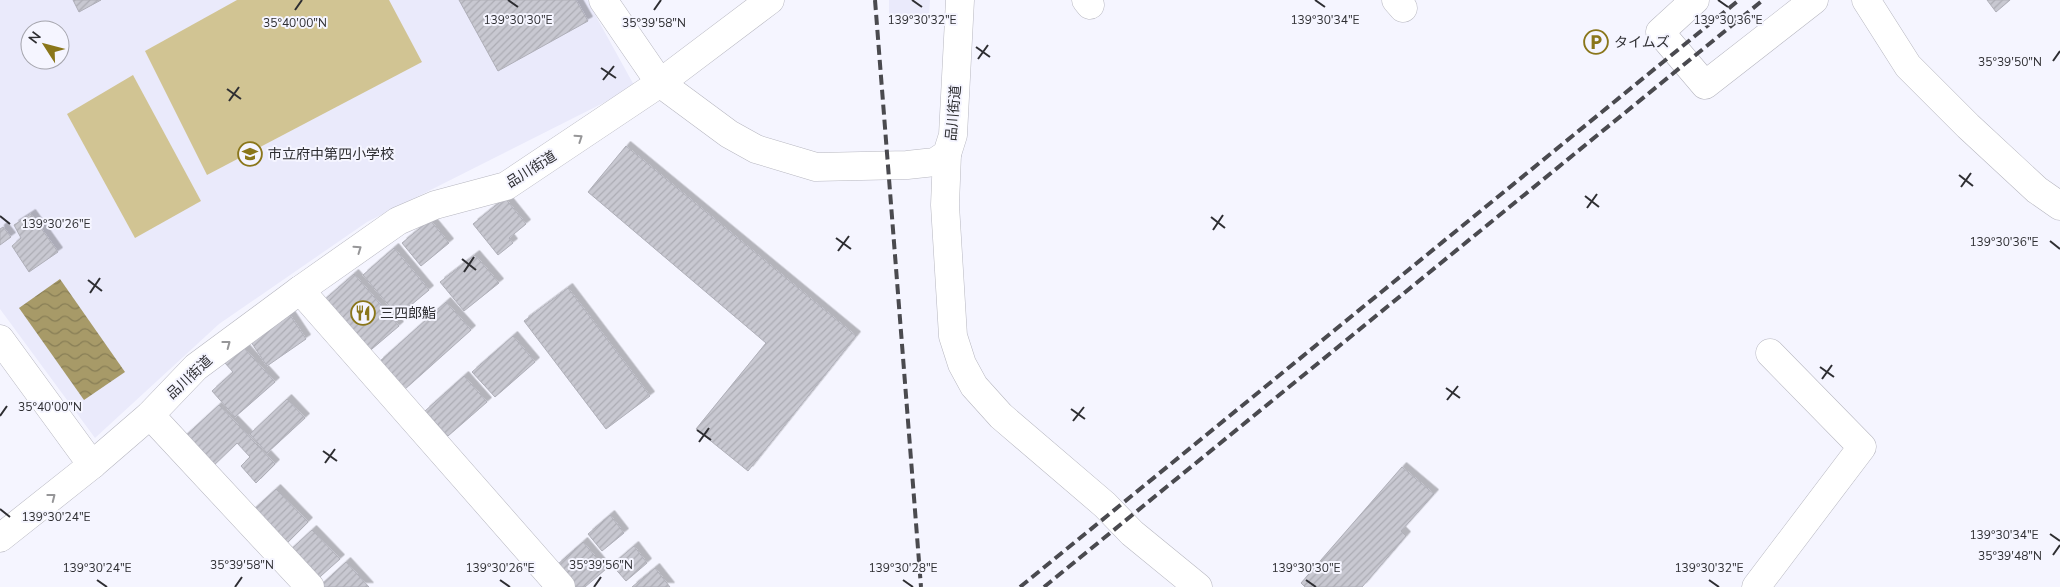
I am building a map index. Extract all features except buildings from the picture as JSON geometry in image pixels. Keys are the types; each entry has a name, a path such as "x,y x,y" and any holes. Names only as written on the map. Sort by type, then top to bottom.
{"street":[{"path":"603,0 660,83 770,0"},
{"name":"品川街道","path":"0,538 92,465 150,415 196,367 398,221 435,205 506,186 660,83 729,134 756,149 794,162 816,167 833,168 935,162 947,154 953,135 960,0"},
{"path":"1695,0 1660,32 1705,86 1814,0"},
{"path":"1866,0 1908,66 1968,126 2037,190 2060,206"},
{"path":"947,154 945,205 954,336 962,364 974,386 1001,416 1105,506 1132,533 1198,587"},
{"path":"300,290 561,587"},
{"path":"0,339 92,465"},
{"path":"1756,587 1862,447 1770,353"},
{"path":"150,415 310,587"}],"shaded area":[{"name":"市立府中第四小学校","path":"0,0 587,0 635,87 367,222 219,324 95,438 0,309"},
{"path":"237,0 389,0 422,62 207,175 145,51"},
{"path":"889,0 930,0 929,17 889,16"},
{"path":"133,75 201,201 135,238 67,114"}],"water":[{"path":"60,279 125,372 84,400 19,308"}],"railway":[{"path":"875,0 921,587"},
{"path":"1020,587 1739,0"},
{"path":"1044,587 1763,0"}],"place":[{"name":"タイムズ","path":"1596,42"},
{"name":"市立府中第四小学校","path":"250,154"},
{"name":"三四郎鮨","path":"363,313"}]}
